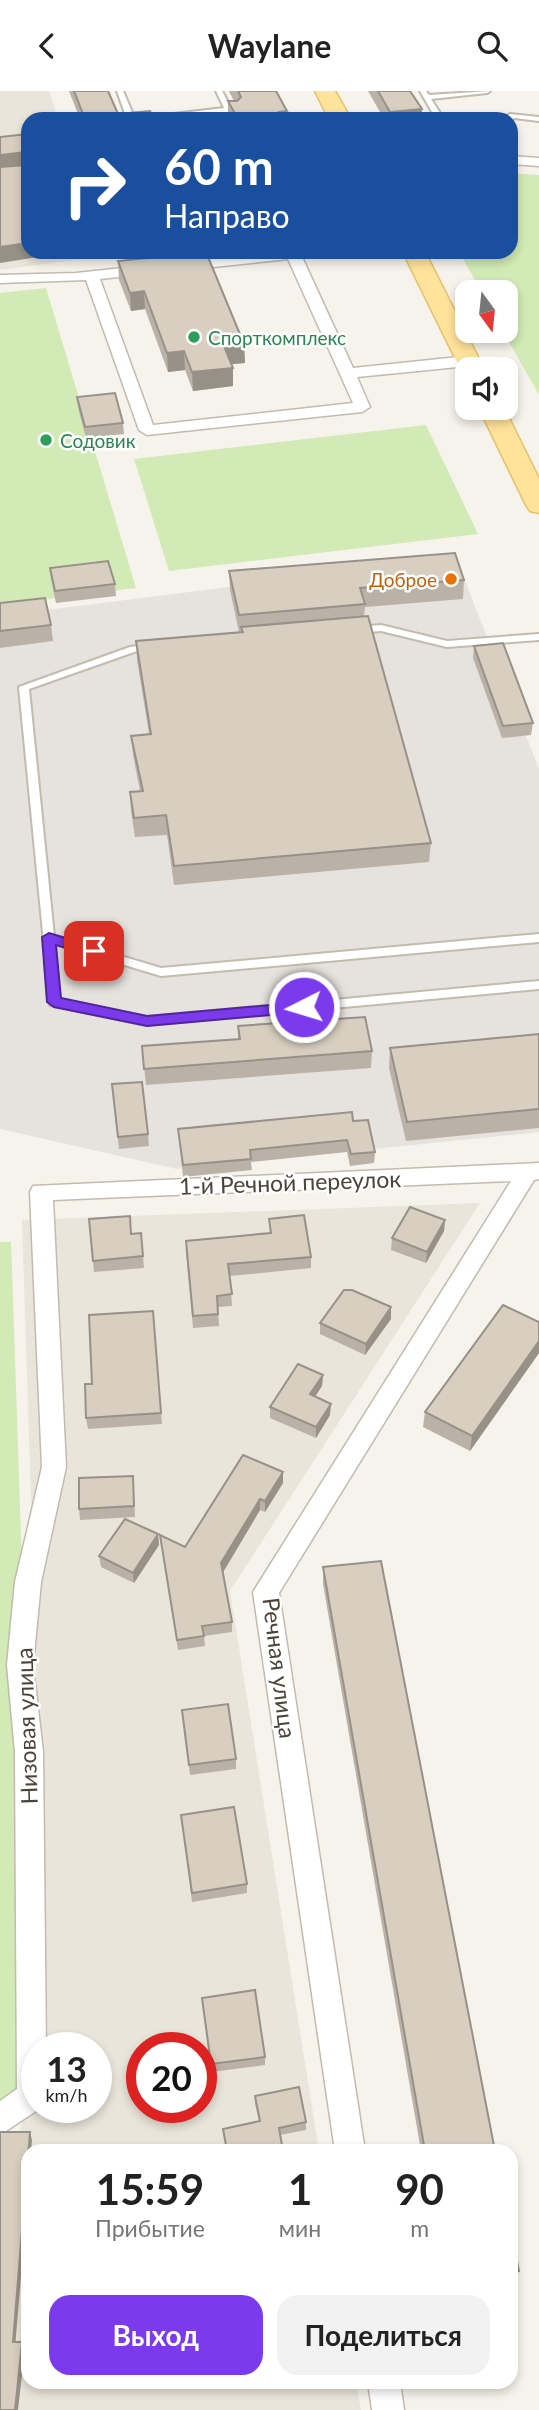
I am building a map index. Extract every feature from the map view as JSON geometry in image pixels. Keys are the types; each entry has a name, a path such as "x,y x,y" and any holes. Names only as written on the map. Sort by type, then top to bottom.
{"main road":[{"path":"325,91 336,112"},
{"path":"417,259 466,357"},
{"path":"497,420 539,505"}],"street":[{"path":"518,160 539,162"},
{"path":"0,279 92,276 222,259"},
{"path":"92,276 147,430 362,407 295,259"},
{"path":"348,373 455,366"},
{"name":"1-й Речной переулок","path":"41,1192 534,1171"},
{"name":"Речная улица","path":"349,2144 266,1592 534,1171"},
{"name":"Низовая улица","path":"0,2120 32,2096 29,1752 20,1665 28,1582 54,1467 41,1192"},
{"path":"385,2389 388,2410"}],"lane":[{"path":"120,91 128,112"},
{"path":"211,112 229,110 219,91"},
{"path":"436,112 425,94 487,91"},
{"path":"518,117 539,119"},
{"path":"340,631 381,628 447,644 539,637"},
{"path":"161,646 133,649 23,688 54,1002 147,1021 539,985"},
{"path":"49,937 161,972 539,938"}],"shaded area":[{"path":"0,91 49,91 56,112 21,112 21,259 82,259 0,270"},
{"path":"456,558 539,769 539,1132 177,1169 0,1129 0,616"},
{"path":"480,1203 230,1591 318,2144 21,2144 21,2389 357,2389 361,2410 0,2410 0,2200 22,2123 112,2123 112,2032 48,2032 22,1220"}],"green space":[{"path":"518,174 539,175 539,395 510,343 518,343 518,280 475,280 463,259 518,259"},
{"name":"Содовик","path":"46,288 136,588 0,605 0,293"},
{"path":"426,425 478,534 169,571 134,459"},
{"path":"0,1242 11,1242 38,2032 21,2032 21,2085 0,2149"}],"building":[{"path":"74,91 108,91 117,112 82,112"},
{"path":"238,91 276,91 287,111 234,112 228,101 237,101 241,97"},
{"path":"378,91 410,91 422,109 390,112"},
{"path":"21,135 21,153 0,155 0,137"},
{"path":"21,165 21,244 0,247 0,167"},
{"name":"Спорткомплекс","path":"209,259 244,344 224,346 233,368 192,372 184,351 167,353 144,291 130,293 118,261"},
{"path":"115,393 123,423 85,427 77,397"},
{"path":"455,553 464,580 360,588 365,604 239,615 229,571"},
{"path":"108,561 115,584 55,591 50,568"},
{"path":"45,598 51,625 0,631 0,603"},
{"path":"368,616 431,843 174,866 166,815 134,818 130,792 143,791 131,736 151,734 136,641 243,632 241,627"},
{"path":"503,643 533,723 503,726 474,646"},
{"path":"365,1017 372,1051 144,1069 142,1046 240,1039 238,1026"},
{"path":"539,1034 539,1109 407,1122 390,1048"},
{"path":"142,1082 148,1134 118,1137 112,1084"},
{"path":"352,1112 353,1121 368,1120 375,1152 351,1154 347,1140 250,1150 251,1159 183,1165 178,1129"},
{"path":"410,1207 445,1220 427,1252 392,1238"},
{"path":"304,1215 311,1257 228,1264 232,1294 217,1296 218,1314 193,1316 186,1241 271,1233 269,1219"},
{"path":"130,1216 131,1234 141,1233 143,1256 93,1261 89,1219"},
{"path":"344,1290 352,1290 391,1307 366,1344 320,1323"},
{"path":"503,1305 539,1322 539,1341 472,1436 425,1412"},
{"path":"153,1311 161,1413 86,1418 85,1384 92,1384 89,1315"},
{"path":"298,1364 323,1375 310,1394 331,1404 316,1427 270,1407"},
{"path":"243,1455 283,1472 265,1501 260,1499 221,1563 232,1622 202,1626 204,1636 177,1640 160,1535 185,1547"},
{"path":"133,1476 134,1506 79,1509 79,1478"},
{"path":"125,1519 158,1534 133,1573 99,1556"},
{"path":"381,1561 494,2144 424,2144 323,1567"},
{"path":"228,1704 236,1759 189,1765 182,1710"},
{"path":"234,1807 247,1884 192,1893 181,1815"},
{"path":"255,1990 265,2057 217,2063 217,2032 207,2032 202,1998"},
{"path":"299,2087 306,2122 279,2128 282,2144 226,2144 223,2129 260,2121 255,2096"},
{"path":"0,2132 30,2132 29,2144 21,2144 21,2243 13,2342 21,2342 21,2352 15,2410 0,2410"}],"place":[{"name":"Спорткомплекс","path":"194,337"},
{"name":"Содовик","path":"46,440"},
{"name":"Доброе","path":"451,579"}],"route":[{"path":"94,951 49,937 54,1002 147,1021 304,1007"}]}
